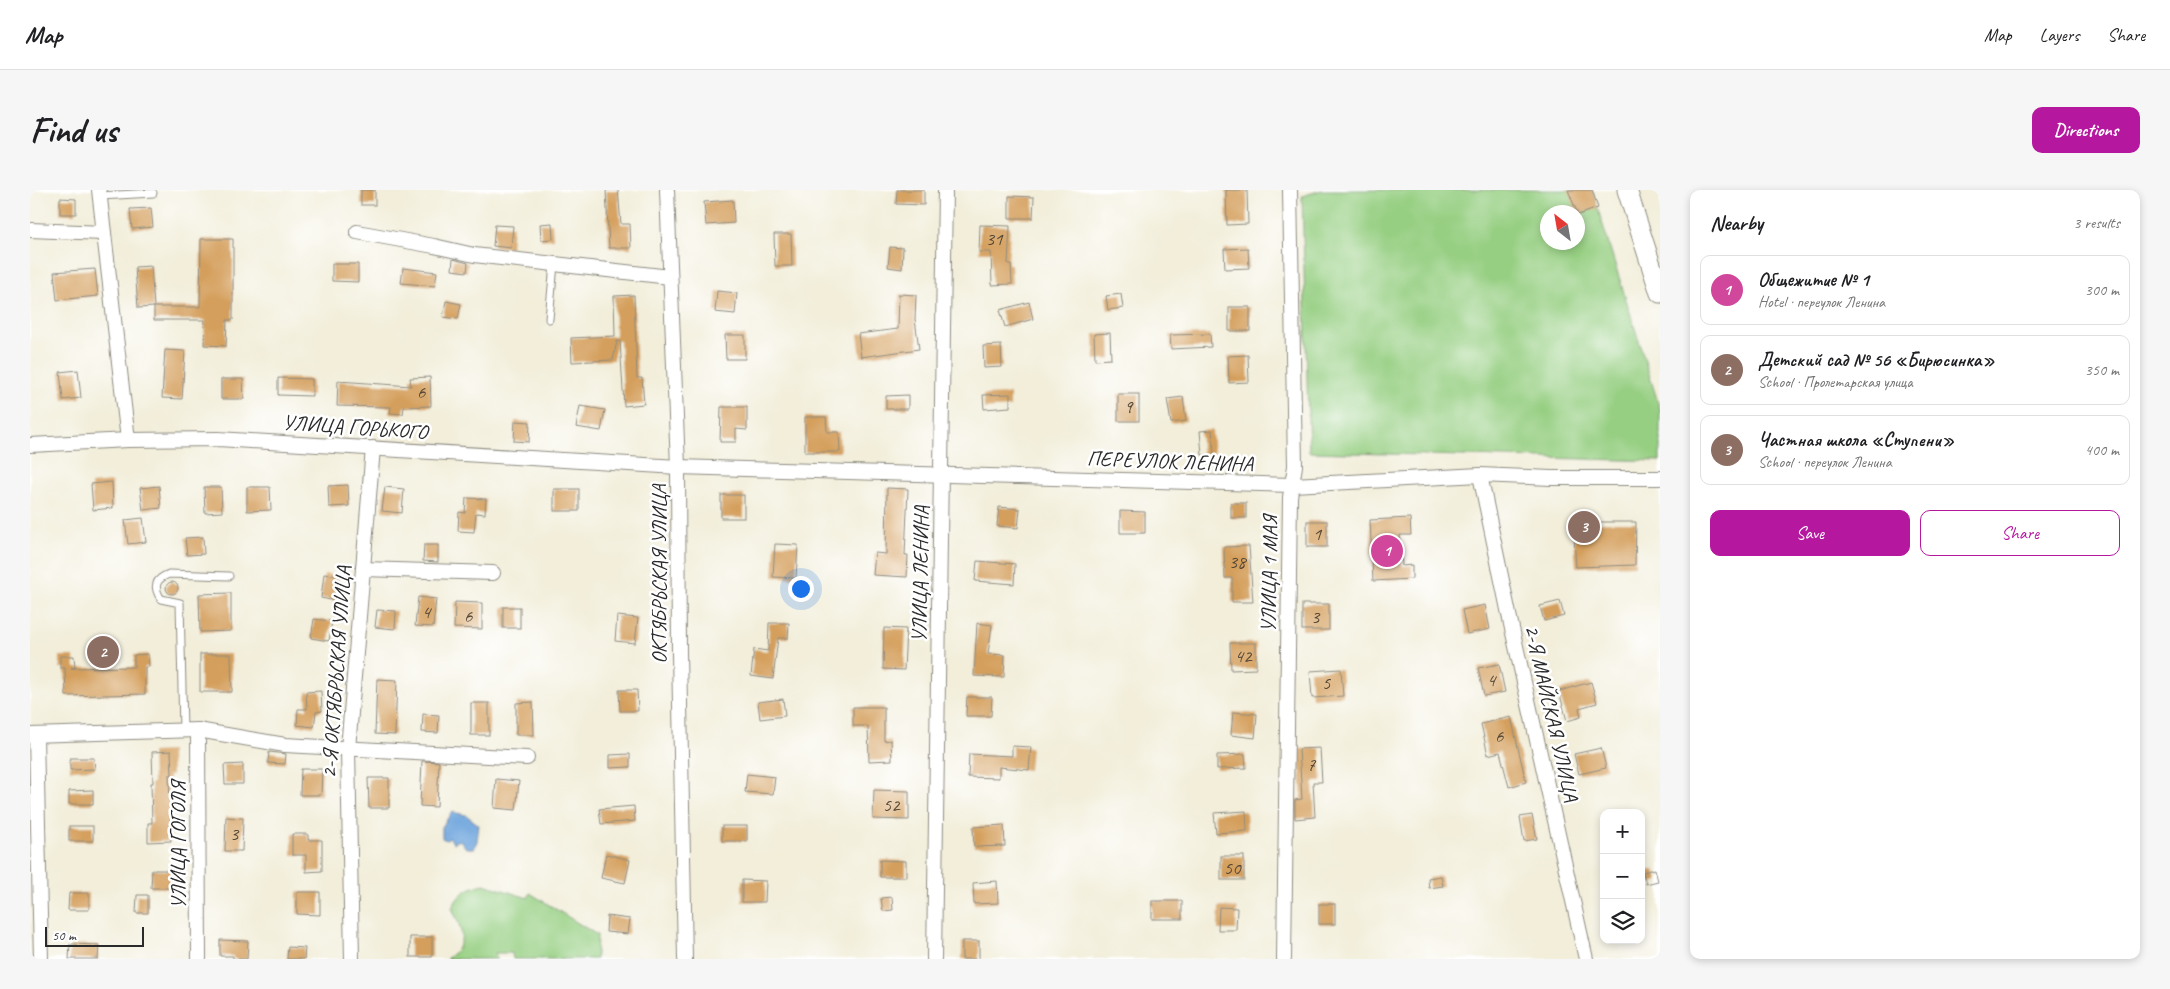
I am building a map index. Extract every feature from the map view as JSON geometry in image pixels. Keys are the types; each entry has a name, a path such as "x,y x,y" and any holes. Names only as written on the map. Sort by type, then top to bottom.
{"street":[{"name":"ОКТЯБРЬСКАЯ УЛИЦА","path":"667,190 678,467 679,662 685,959"},
{"name":"УЛИЦА ЛЕНИНА","path":"934,959 945,190"},
{"name":"УЛИЦА 1 МАЯ","path":"1284,959 1290,498 1295,466 1290,190"},
{"path":"1626,190 1660,293"},
{"path":"99,193 128,440"},
{"path":"30,230 104,233"},
{"path":"357,232 474,255 670,277"},
{"name":"УЛИЦА ГОРЬКОГО","path":"30,445 128,440 218,439 678,467"},
{"name":"2-Я ОКТЯБРЬСКАЯ УЛИЦА","path":"352,959 348,749 373,448"},
{"name":"ПЕРЕУЛОК ЛЕНИНА","path":"678,467 1293,485 1480,475 1551,478 1660,478"},
{"name":"2-Я МАЙСКАЯ УЛИЦА","path":"1480,475 1511,624 1586,959"},
{"path":"363,569 493,574"},
{"path":"41,959 33,735 198,730 285,745 527,758"},
{"name":"УЛИЦА ГОГОЛЯ","path":"198,730 199,959"}],"lane":[{"path":"99,193 153,193"},
{"path":"548,320 554,264"},
{"path":"183,730 180,603 161,599 155,587 156,582 161,577 169,574 229,576"}],"green space":[{"path":"1322,190 1592,190 1660,409 1660,461 1309,452 1302,196"},
{"path":"484,884 528,898 530,893 597,935 596,959 513,959 512,953 495,953 497,959 446,959 454,953 461,941 460,929 452,908 458,898 465,892 473,887"}],"water":[{"path":"452,812 466,815 479,825 474,848 466,848 460,840 453,843 450,838 446,840 442,838 442,827"}],"building":[{"path":"361,190 375,190 375,205 361,205"},
{"path":"606,190 618,190 621,224 630,224 631,248 609,248"},
{"path":"897,190 924,190 924,205 896,204"},
{"path":"1226,190 1247,190 1248,224 1227,225"},
{"path":"1568,190 1592,190 1598,208 1585,213 1585,205 1574,205"},
{"path":"1009,196 1034,197 1033,218 1009,218"},
{"path":"60,198 76,199 76,214 60,214"},
{"path":"733,200 734,223 706,225 704,202"},
{"path":"151,208 153,227 132,229 130,209"},
{"path":"552,223 553,239 541,240 540,224"},
{"path":"495,225 513,226 511,248 493,246"},
{"path":"980,225 1010,226 1008,264 1011,264 1012,284 992,285 991,252 979,252"},
{"path":"774,234 791,234 792,266 775,266"},
{"path":"201,239 233,239 233,320 227,320 226,346 204,345 205,320 154,320 154,307 200,307"},
{"path":"890,247 903,248 902,269 888,267"},
{"path":"1248,248 1249,268 1225,269 1224,249"},
{"path":"453,259 468,263 467,272 452,270"},
{"path":"332,264 358,264 358,282 332,281"},
{"path":"151,266 154,307 138,308 135,267"},
{"path":"403,268 437,272 435,286 401,283"},
{"path":"95,269 98,296 57,300 54,272"},
{"path":"717,291 737,293 735,314 715,312"},
{"path":"899,294 916,295 915,319 919,349 861,357 858,334 898,329"},
{"path":"1121,294 1123,308 1108,310 1106,296"},
{"path":"634,295 637,378 642,378 644,404 624,406 620,341 617,341 613,360 572,362 571,338 615,336 614,296"},
{"path":"446,301 461,304 458,319 443,317"},
{"path":"1029,302 1033,319 1005,327 1000,310"},
{"path":"1229,307 1250,307 1250,331 1229,331"},
{"path":"1110,333 1111,359 1095,360 1094,334"},
{"path":"1210,334 1211,347 1171,349 1170,335"},
{"path":"725,335 745,335 745,359 726,359"},
{"path":"1001,345 1002,367 984,368 983,346"},
{"path":"165,350 185,351 182,399 162,398"},
{"path":"1248,355 1249,382 1229,383 1228,356"},
{"path":"78,370 81,398 63,400 60,372"},
{"path":"430,377 431,406 404,407 403,414 390,413 391,407 337,406 338,381 411,386 410,378"},
{"path":"278,378 312,379 312,396 278,395"},
{"path":"221,379 243,379 244,399 221,399"},
{"path":"1010,394 1010,407 984,409 983,395"},
{"path":"1118,394 1139,394 1139,421 1118,421"},
{"path":"908,395 908,409 886,409 886,396"},
{"path":"1183,397 1186,421 1171,423 1167,399"},
{"path":"580,406 605,410 601,431 576,427"},
{"path":"721,407 747,407 747,430 736,429 736,442 720,442"},
{"path":"805,417 826,417 827,432 839,432 840,452 805,452"},
{"path":"515,421 530,422 529,442 514,441"},
{"path":"1212,430 1214,454 1202,455 1200,431"},
{"path":"112,482 113,508 93,510 91,484"},
{"path":"348,485 349,506 329,507 328,486"},
{"path":"159,486 161,508 143,510 140,488"},
{"path":"204,487 221,487 222,512 205,513"},
{"path":"247,487 270,487 271,510 247,511"},
{"path":"385,487 404,489 402,513 382,511"},
{"path":"887,488 908,489 905,555 908,555 907,577 873,575 875,553 886,554"},
{"path":"554,489 579,489 579,511 554,511"},
{"path":"721,495 744,495 744,518 721,518"},
{"path":"466,498 486,499 485,514 476,513 474,532 458,531 459,512 465,513"},
{"path":"1231,503 1246,503 1246,518 1231,518"},
{"path":"999,507 1020,509 1018,528 997,526"},
{"path":"1120,511 1145,512 1145,533 1120,533"},
{"path":"143,518 146,542 128,544 125,520"},
{"path":"1410,518 1411,535 1400,535 1402,566 1412,565 1412,579 1373,581 1370,520"},
{"path":"1307,521 1327,521 1327,547 1307,547"},
{"path":"1573,522 1636,522 1635,565 1576,567"},
{"path":"203,537 204,554 187,555 185,538"},
{"path":"775,544 798,545 796,578 773,577"},
{"path":"424,545 438,545 438,562 423,561"},
{"path":"1249,546 1253,602 1232,602 1232,578 1225,578 1224,547"},
{"path":"977,561 1015,564 1014,584 975,581"},
{"path":"324,574 339,576 336,601 321,598"},
{"path":"174,582 177,583 177,593 170,594 167,593 166,586 167,583"},
{"path":"231,593 231,631 200,632 199,594"},
{"path":"418,597 436,599 433,627 415,626"},
{"path":"1560,601 1564,616 1544,621 1540,606"},
{"path":"455,602 482,603 482,629 454,628"},
{"path":"1302,604 1329,604 1329,630 1302,630"},
{"path":"1485,605 1490,629 1467,634 1462,610"},
{"path":"503,607 520,607 520,628 503,628"},
{"path":"377,610 396,611 395,629 375,627"},
{"path":"617,616 638,618 635,643 615,641"},
{"path":"314,619 332,621 329,641 311,638"},
{"path":"769,623 789,623 788,638 778,638 773,679 751,676 754,649 768,651"},
{"path":"977,623 992,625 988,654 1005,655 1004,677 974,676"},
{"path":"884,628 906,629 904,670 883,669"},
{"path":"1230,643 1256,643 1256,669 1231,670"},
{"path":"148,654 149,667 145,667 145,694 66,696 65,668 60,668 60,656 74,656 75,668 134,667 134,655"},
{"path":"200,654 231,654 232,692 200,692"},
{"path":"1499,664 1505,692 1484,696 1478,668"},
{"path":"1341,669 1343,696 1312,698 1310,671"},
{"path":"377,679 397,680 395,735 375,734"},
{"path":"1591,682 1597,703 1579,708 1581,717 1567,721 1559,691"},
{"path":"619,690 637,690 638,711 620,711"},
{"path":"321,691 322,711 316,712 314,727 297,725 298,709 307,709 306,692"},
{"path":"967,697 992,697 991,716 966,716"},
{"path":"783,699 785,716 760,719 758,702"},
{"path":"533,702 534,735 516,735 516,703"},
{"path":"471,703 489,703 489,735 471,735"},
{"path":"853,707 884,707 884,741 891,740 892,760 869,761 868,726 853,726"},
{"path":"1233,712 1257,714 1255,738 1231,735"},
{"path":"423,714 439,715 438,733 422,732"},
{"path":"1511,717 1526,782 1509,787 1500,752 1488,755 1481,724"},
{"path":"1012,746 1031,747 1029,770 999,767 999,778 968,777 969,754 1012,756"},
{"path":"1320,748 1322,782 1313,782 1315,817 1295,819 1295,800 1302,799 1299,749"},
{"path":"1601,748 1606,768 1579,774 1574,754"},
{"path":"171,751 172,775 169,775 171,841 148,842 148,823 152,823 152,752"},
{"path":"269,752 286,754 285,764 268,763"},
{"path":"630,754 630,767 610,768 610,755"},
{"path":"1245,754 1246,768 1217,769 1217,755"},
{"path":"70,758 94,758 95,769 70,770"},
{"path":"422,761 439,762 437,807 420,806"},
{"path":"243,764 243,784 225,784 224,765"},
{"path":"301,769 322,769 321,795 300,795"},
{"path":"747,774 775,777 773,794 745,792"},
{"path":"368,778 389,778 389,808 369,808"},
{"path":"496,779 519,781 516,810 494,808"},
{"path":"93,790 93,804 69,804 69,791"},
{"path":"874,790 909,791 909,820 873,819"},
{"path":"634,806 635,821 601,824 599,809"},
{"path":"1246,811 1247,831 1216,833 1214,813"},
{"path":"1532,815 1537,839 1524,841 1520,817"},
{"path":"226,817 243,818 242,851 225,851"},
{"path":"1004,825 1005,846 974,847 973,827"},
{"path":"69,826 93,826 93,841 69,841"},
{"path":"722,826 747,826 747,841 722,841"},
{"path":"292,834 308,834 308,840 322,840 322,871 306,872 306,855 292,855"},
{"path":"606,854 630,860 625,883 601,878"},
{"path":"1221,856 1244,856 1244,880 1221,880"},
{"path":"880,860 906,861 906,877 880,877"},
{"path":"1655,869 1658,881 1646,884 1645,872"},
{"path":"152,870 172,870 172,888 151,888"},
{"path":"1441,876 1443,886 1429,888 1428,878"},
{"path":"742,880 766,881 765,902 742,902"},
{"path":"997,881 998,903 974,904 973,883"},
{"path":"297,892 320,892 320,915 297,914"},
{"path":"69,893 89,893 89,910 68,910"},
{"path":"137,895 148,895 148,913 136,913"},
{"path":"892,897 893,910 883,911 881,898"},
{"path":"1152,901 1182,901 1182,919 1152,919"},
{"path":"1319,904 1335,904 1335,924 1319,924"},
{"path":"1219,907 1237,908 1236,930 1218,930"},
{"path":"607,916 630,919 628,934 606,932"},
{"path":"410,937 432,937 432,957 410,957"},
{"path":"220,940 248,941 247,959 233,959 233,956 220,956"},
{"path":"962,941 979,941 979,959 962,959"},
{"path":"70,944 99,945 98,959 69,959"},
{"path":"288,947 305,948 304,959 287,959"}],"place":[{"name":"Частная школа «Ступени»","path":"1584,527"},
{"name":"Общежитие № 1","path":"1387,551"},
{"name":"Детский сад № 56 «Бирюсинка»","path":"103,652"}]}
